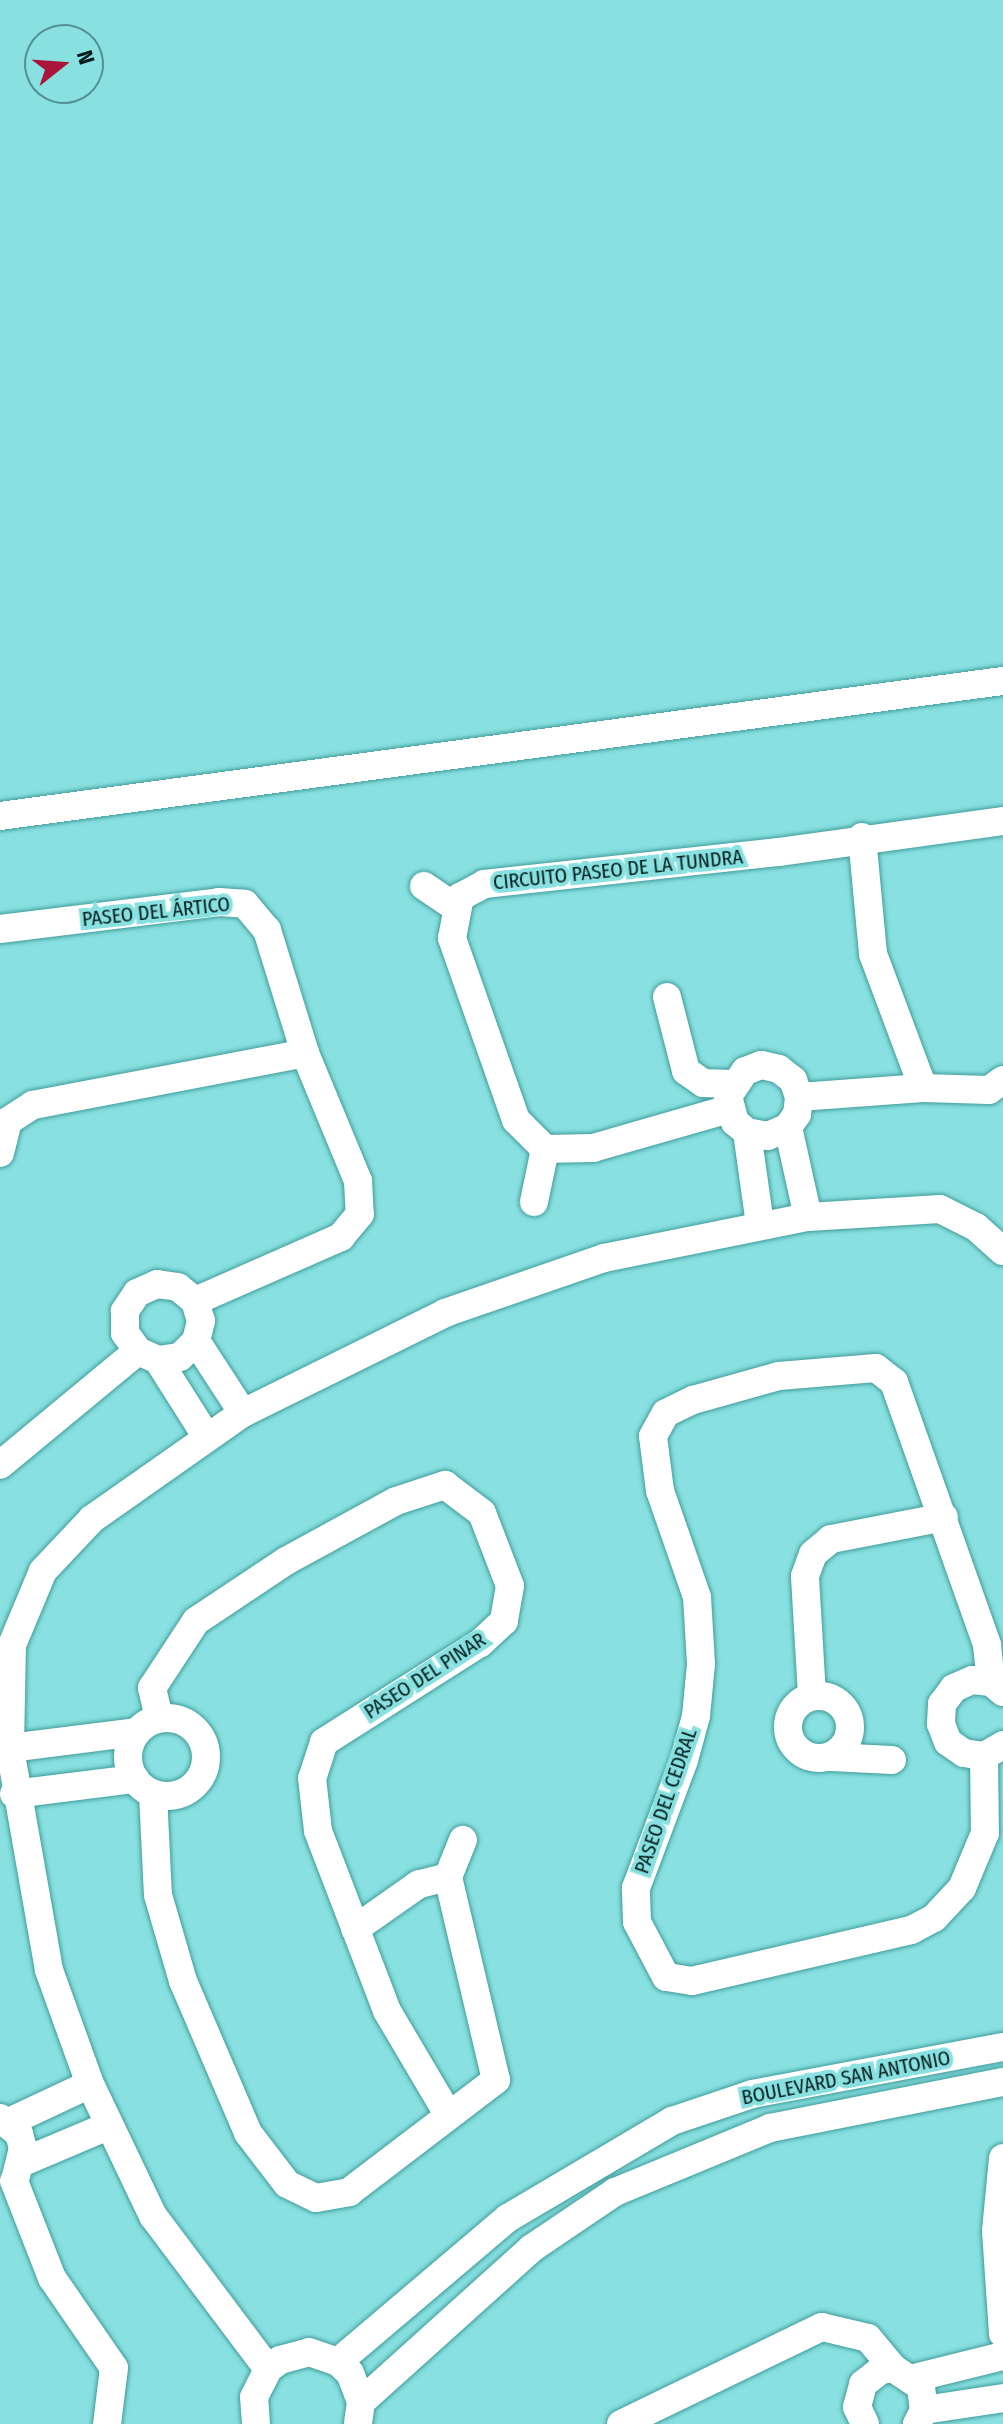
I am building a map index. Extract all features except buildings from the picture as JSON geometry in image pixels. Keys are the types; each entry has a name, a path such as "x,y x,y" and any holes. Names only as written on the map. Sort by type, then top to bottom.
{"street":[{"path":"0,816 1003,681"},
{"name":"CIRCUITO PASEO DE LA TUNDRA","path":"455,907 460,897 484,884 779,852 862,837 1003,821"},
{"path":"862,837 873,954 923,1088"},
{"path":"424,886 455,907 452,938 516,1120 545,1149 593,1148 731,1096 745,1071 761,1065 786,1075 799,1097"},
{"name":"PASEO DEL ÁRTICO","path":"0,929 219,902 245,904 267,930 305,1053 358,1181 360,1214 341,1237 195,1301"},
{"path":"667,997 686,1071 731,1096 747,1132 760,1225"},
{"path":"0,1153 8,1121 33,1105 305,1053"},
{"path":"799,1097 923,1088 989,1090 1003,1080"},
{"path":"799,1097 788,1127 808,1217"},
{"path":"747,1132 768,1136 788,1127"},
{"path":"534,1202 545,1149"},
{"path":"268,2369 153,2216 90,2084 49,1970 14,1794 10,1748 12,1645 43,1571 92,1519 206,1436 243,1413 445,1313 604,1258 808,1217 940,1209 976,1227 1003,1251"},
{"path":"0,1465 148,1356 180,1357 196,1341 201,1321 195,1301 178,1287 157,1284 137,1293 125,1311 125,1333 148,1356 206,1436"},
{"path":"196,1341 243,1413"},
{"name":"PASEO DEL CEDRAL","path":"876,1368 894,1382 944,1517 987,1645 997,1687 972,1680 954,1688 942,1704 941,1724 948,1742 964,1753 993,1750 985,1833 962,1888 934,1918 911,1930 692,1981 666,1977 637,1922 636,1888 684,1760 701,1664 697,1597 660,1491 653,1436 666,1413 693,1400 779,1376 876,1368"},
{"name":"PASEO DEL PINAR","path":"448,1877 496,2080 349,2192 316,2198 287,2184 248,2133 183,1981 158,1895 144,1787 127,1756 148,1725 152,1688 196,1621 286,1561 396,1501 445,1485 482,1513 510,1586 504,1621 480,1643 324,1742 312,1778 318,1831 387,2011 448,2114"},
{"path":"812,1695 805,1576 813,1554 831,1539 944,1517"},
{"path":"831,1757 848,1741 849,1717 835,1699 812,1695 794,1706 790,1716 787,1726 793,1746 810,1758 892,1760"},
{"path":"10,1748 179,1719 197,1731 206,1750 204,1771 192,1788 173,1796 144,1787 14,1794"},
{"path":"355,1929 419,1884 448,1877 463,1840"},
{"name":"BOULEVARD SAN ANTONIO","path":"360,2413 357,2387 338,2362 508,2218 672,2121 752,2094 1003,2047"},
{"name":"BOULEVARD SAN ANTONIO","path":"360,2413 532,2248 615,2192 770,2128 1003,2082"},
{"path":"90,2084 4,2120 19,2134 12,2178 52,2278 114,2368 107,2424"},
{"path":"12,2178 108,2126"},
{"path":"1003,2158 996,2231 1003,2334"},
{"path":"621,2424 822,2327 868,2338 904,2373 925,2399 921,2417 1003,2398"},
{"path":"256,2424 254,2397 268,2369 280,2360 309,2352 338,2362"},
{"path":"865,2424 857,2407 863,2384 870,2375 904,2373 1003,2356"}]}
